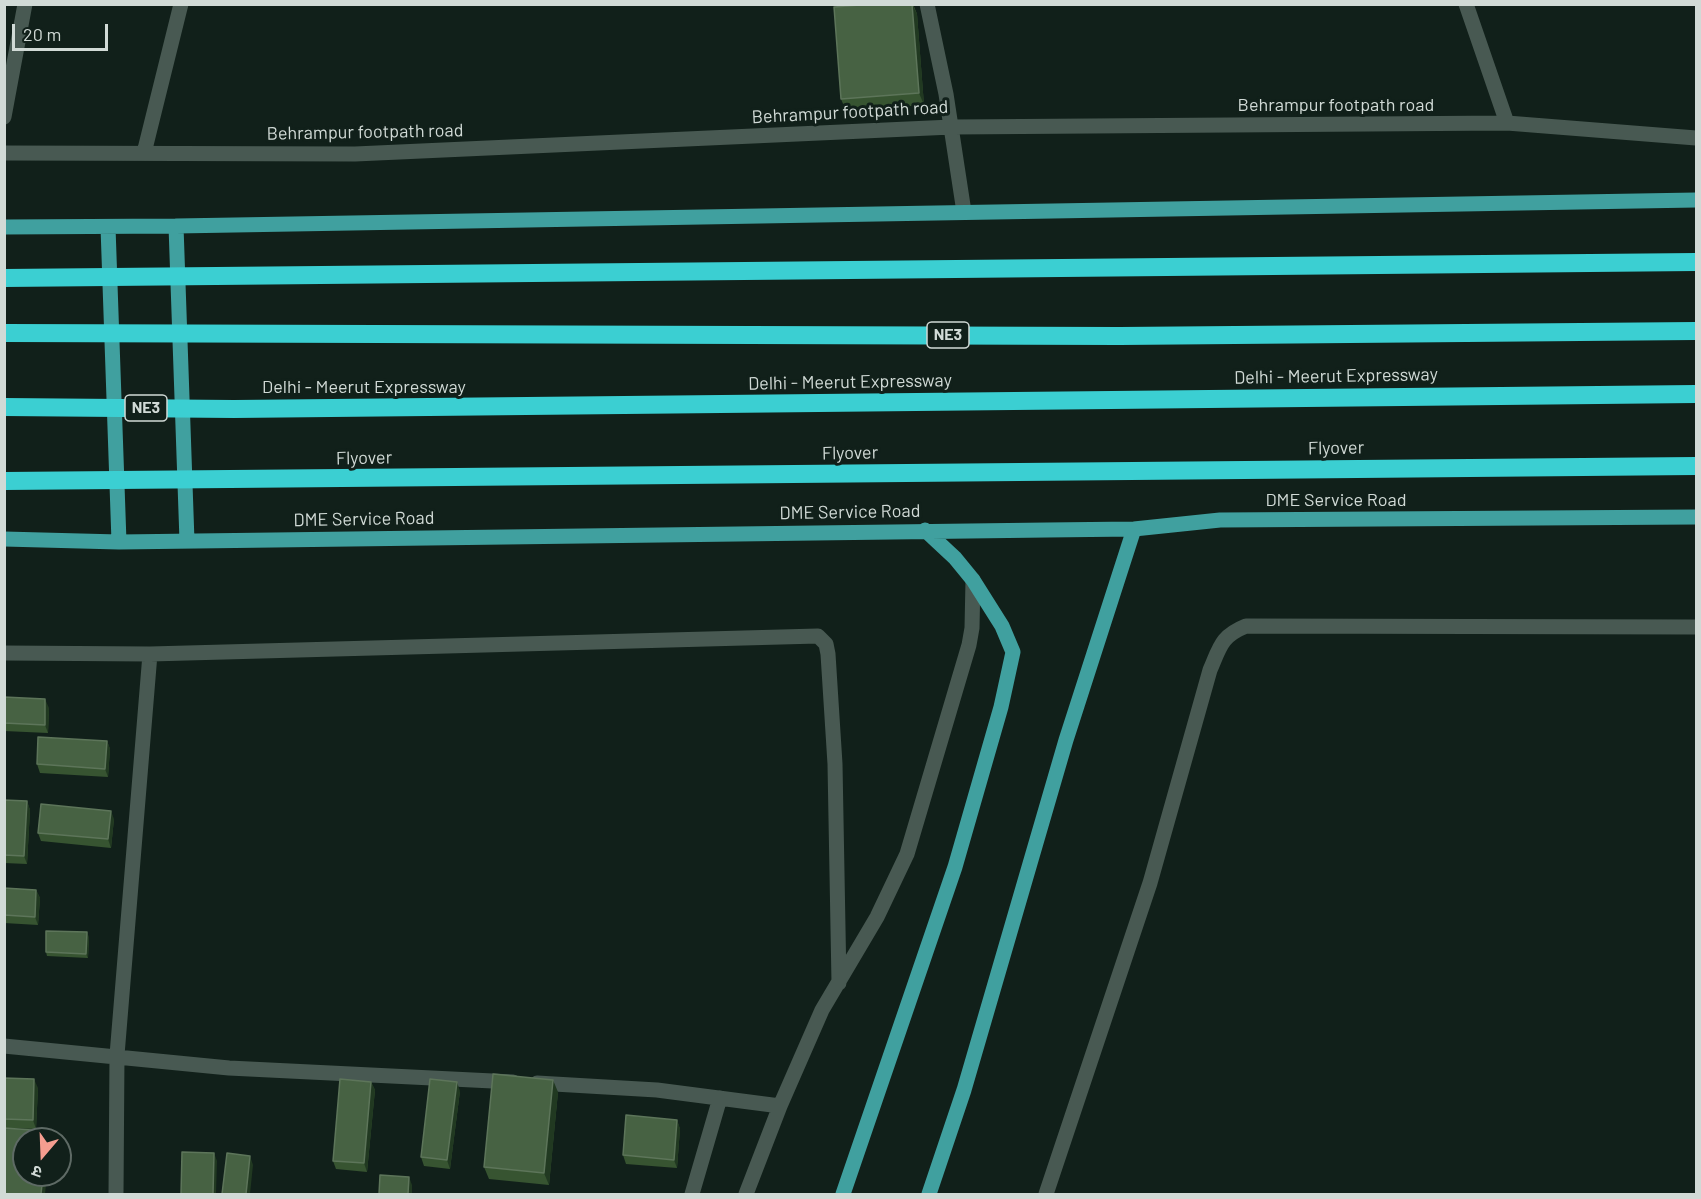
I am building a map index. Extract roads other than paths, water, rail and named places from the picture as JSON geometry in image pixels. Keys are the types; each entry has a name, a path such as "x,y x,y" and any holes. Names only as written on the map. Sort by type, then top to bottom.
{"highway":[{"path":"4,278 1696,262"},
{"name":"NE3","path":"4,333 1120,336 1696,331"},
{"name":"Delhi - Meerut Expressway","path":"4,406 201,409 1696,394"},
{"name":"Flyover","path":"4,481 1696,466"}],"main road":[{"path":"4,227 1696,200"},
{"path":"176,226 187,541"},
{"path":"108,227 119,542"},
{"name":"DME Service Road","path":"4,539 119,542 1134,529 1220,520 1696,517"},
{"path":"929,1194 964,1090 1066,740 1134,529"},
{"path":"843,1194 955,867 1002,707 1013,652 1002,626 973,580 956,558 925,530"}],"street":[{"path":"4,117 25,4"},
{"path":"144,153 181,4"},
{"path":"927,4 952,127 964,212"},
{"path":"1466,4 1507,123"},
{"name":"Behrampur footpath road","path":"4,153 355,154 952,127 1507,123 1696,138"},
{"path":"746,1194 780,1106 822,1010 877,917 907,854 969,645 972,628 973,580"},
{"path":"1046,1194 1150,883 1210,670 1221,644 1230,632 1246,626 1696,627"},
{"path":"4,653 150,654 818,636 826,644 828,654 834,742 839,983"},
{"path":"116,1194 117,1056 150,654"},
{"path":"4,1046 229,1068 657,1090 780,1106"},
{"path":"692,1194 720,1098"}]}
